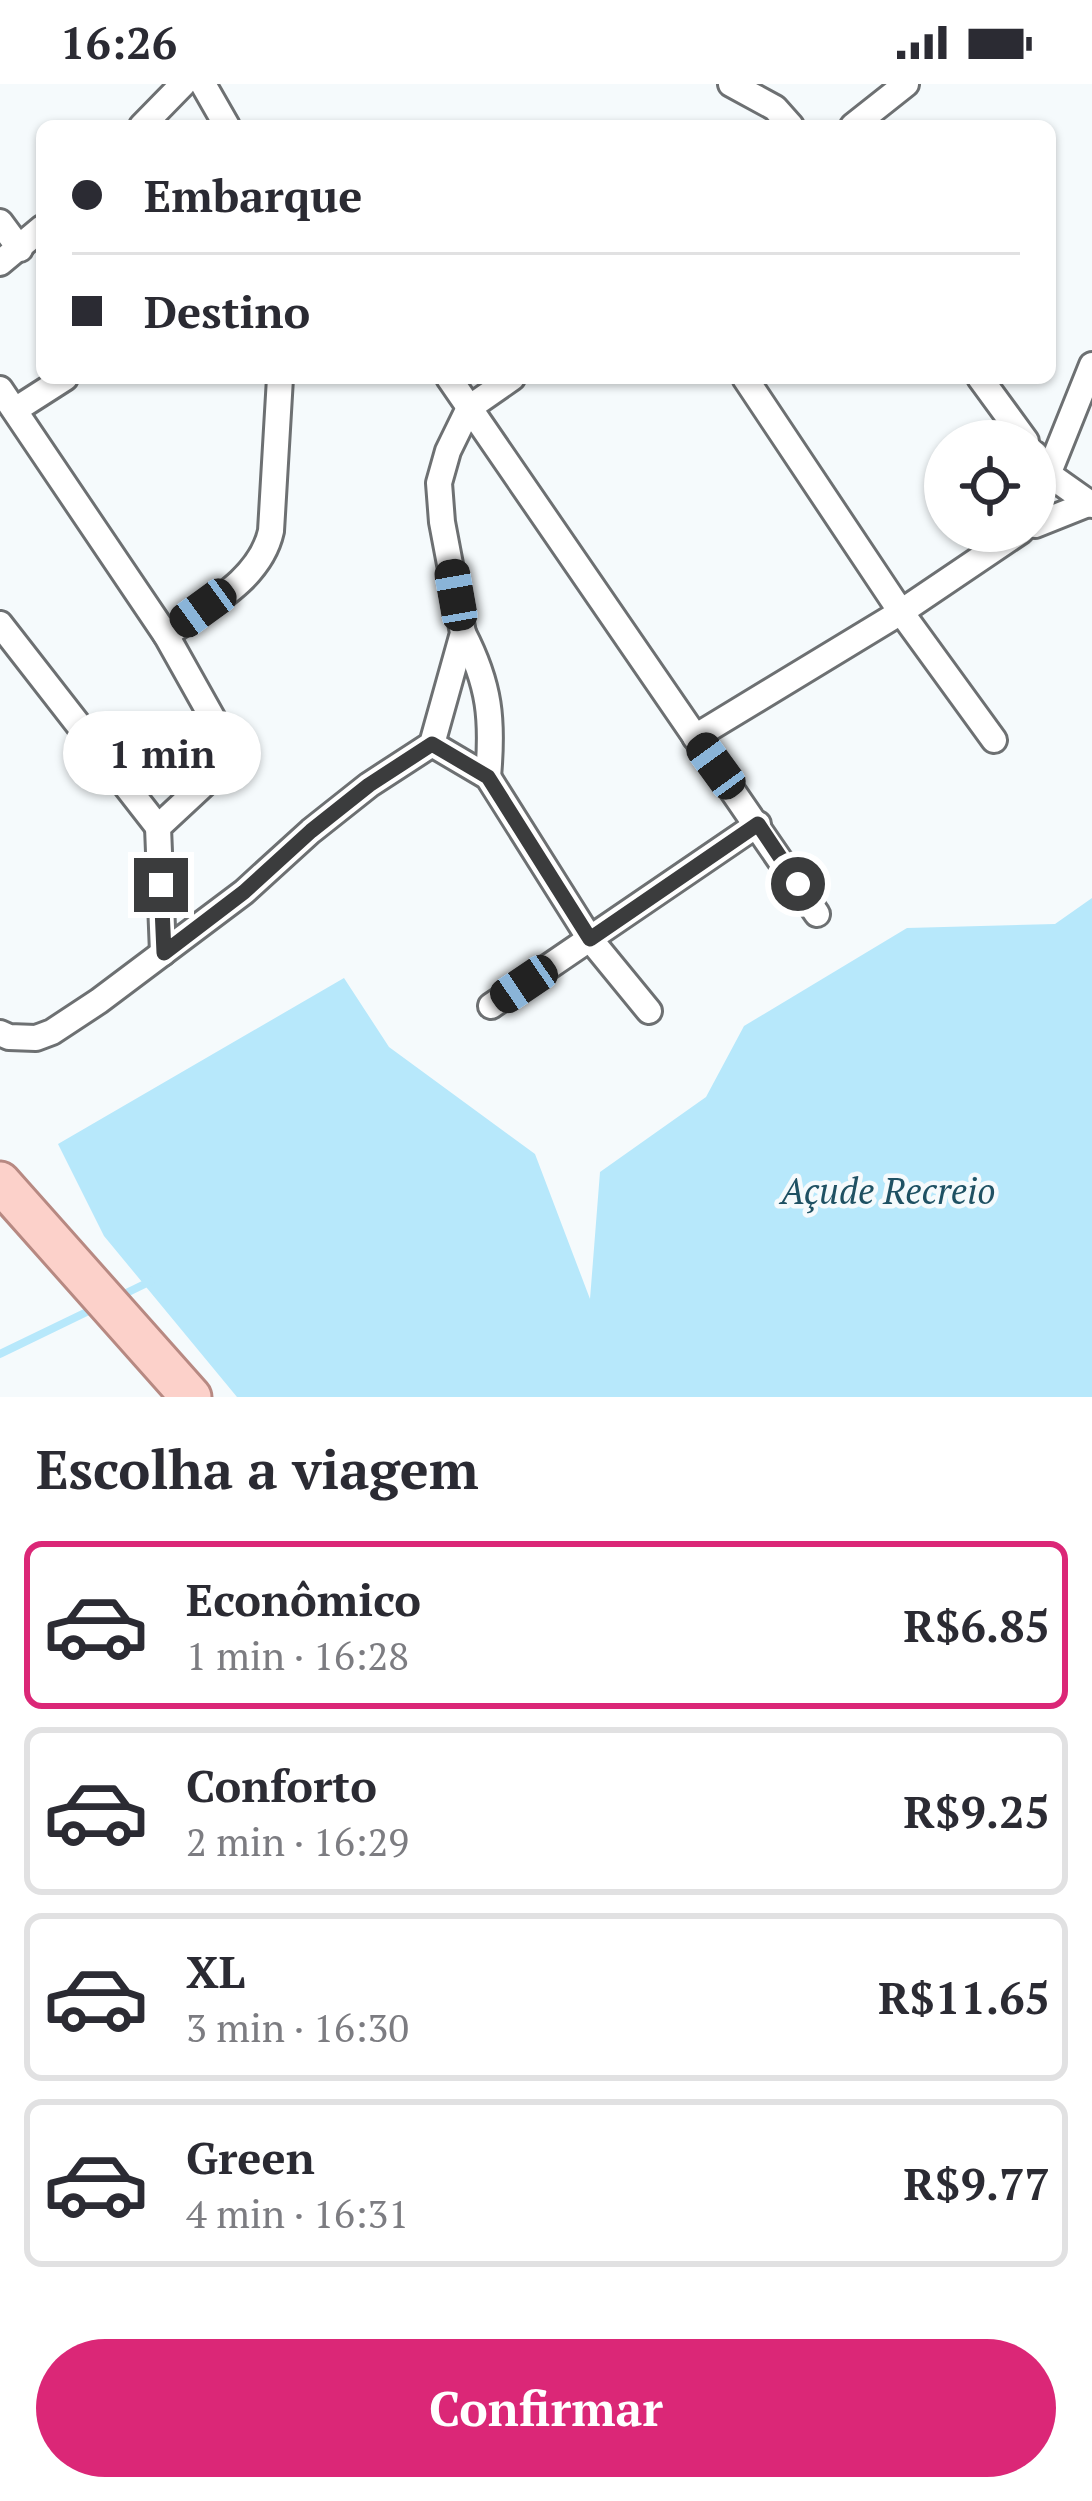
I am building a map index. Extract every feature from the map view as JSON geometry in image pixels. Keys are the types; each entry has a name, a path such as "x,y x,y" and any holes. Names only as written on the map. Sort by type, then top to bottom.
{"main road":[{"path":"0,1182 190,1397"}],"street":[{"path":"148,120 183,84"},
{"path":"203,84 224,120"},
{"path":"730,84 785,120"},
{"path":"861,120 906,84"},
{"path":"0,222 10,256 36,233"},
{"path":"1056,462 1092,365"},
{"path":"49,384 8,400 166,635 217,726 221,748 215,774 158,827"},
{"path":"166,635 249,573 264,554 271,531 280,384"},
{"path":"453,384 818,914"},
{"path":"488,777 487,688 463,633 439,483 448,451 470,408 504,384"},
{"path":"749,384 901,612 994,740"},
{"path":"984,384 1010,420"},
{"path":"1056,480 1090,504"},
{"path":"1056,516 1090,504"},
{"path":"695,737 990,552"},
{"path":"0,624 158,827 164,953"},
{"path":"0,1034 22,1038 52,1032 244,892 355,796 432,744 463,633"},
{"path":"432,744 488,777 590,939 649,1011"},
{"path":"491,1006 758,824"}],"water":[{"name":"Açude Recreio","path":"1092,898 1092,1397 237,1397 104,1236 58,1144 344,978 389,1047 535,1154 590,1299 600,1172 706,1097 744,1026 907,928 1055,924"}],"waterway":[{"path":"116,1298 151,1281"},
{"path":"0,1354 97,1307"}],"route":[{"path":"161,885 164,953 369,785 432,744 488,777 590,939 758,824 798,884"}]}
